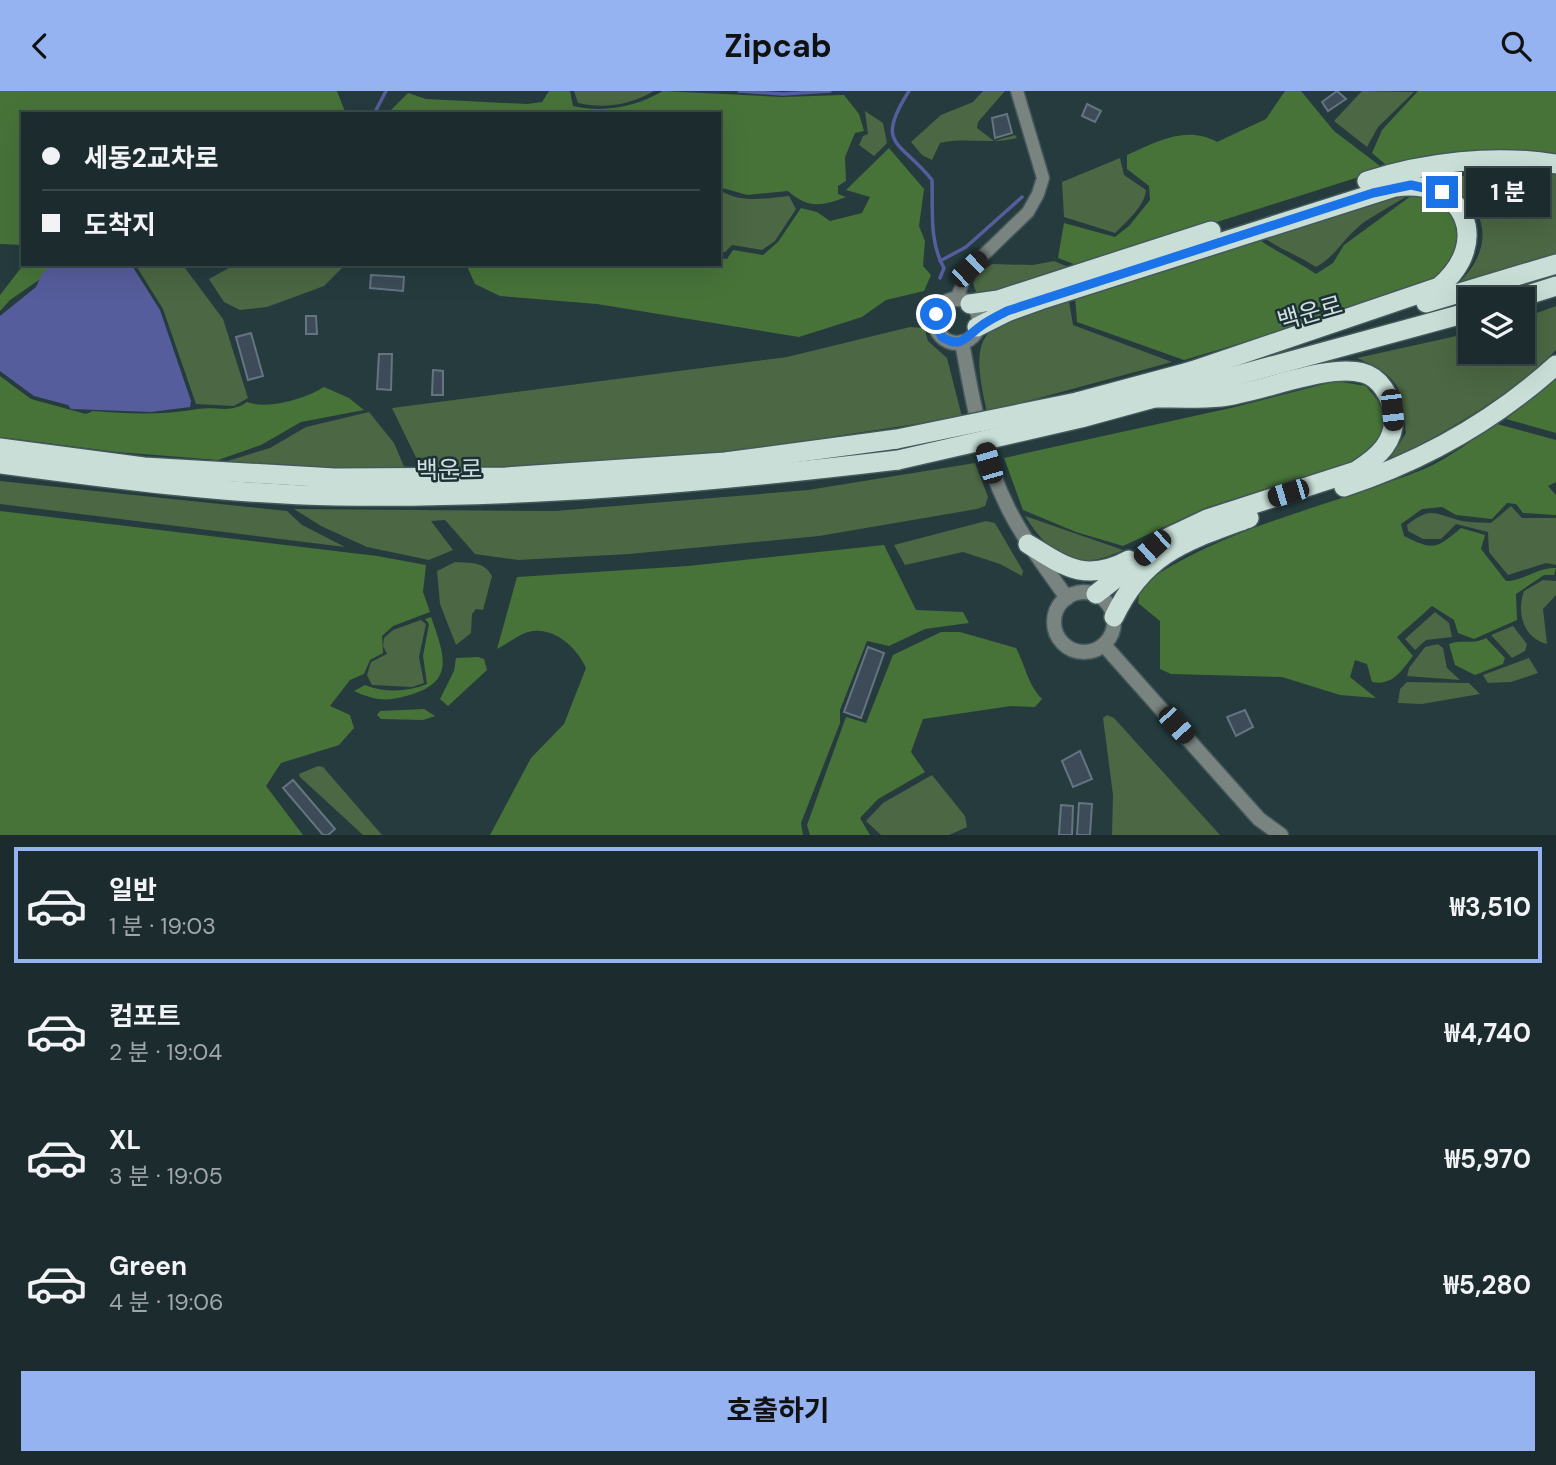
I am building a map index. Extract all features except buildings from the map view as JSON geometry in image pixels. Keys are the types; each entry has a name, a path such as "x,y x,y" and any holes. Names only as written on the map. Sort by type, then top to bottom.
{"highway":[{"path":"963,302 998,300 1395,173 1494,161 1556,164"},
{"path":"977,327 1007,311 1395,187 1411,185 1442,192 1463,217 1468,244 1456,273 1439,287 1186,373"},
{"name":"백운로","path":"0,464 145,484 336,496 564,491 728,480 898,460 1079,410 1186,373 1314,338 1556,264"},
{"path":"1535,293 1556,286"},
{"name":"백운로","path":"0,448 172,468 335,478 480,477 725,462 897,439 1157,398 1458,315"},
{"path":"1114,617 1127,589 1141,572 1172,550 1211,532 1370,479 1426,455 1483,422 1556,365"},
{"path":"1028,544 1064,567 1085,572 1104,571 1207,519 1356,471 1376,459 1388,443 1394,427 1388,394 1363,373 1335,372 1222,397 1157,398"},
{"path":"1096,594 1152,548"}],"street":[{"path":"963,302 969,269 1028,212 1043,178 1017,91"},
{"path":"963,302 977,313 977,327 969,339 962,342 942,337 936,325 941,306 963,302"},
{"path":"962,342 974,411 989,463 1007,506 1028,544 1067,598"},
{"path":"1076,593 1096,594 1104,600 1114,617 1111,637 1104,645 1087,653 1068,648 1056,633 1055,613 1067,598 1076,593"},
{"path":"1104,645 1259,819 1281,835"}],"green space":[{"path":"0,91 337,91 345,112 21,112 21,245 0,244"},
{"path":"549,91 570,91 573,106 597,109 631,105 663,91 782,97 844,95 859,114 864,131 855,133 845,157 846,181 838,186 838,194 846,197 815,204 802,201 788,191 747,195 721,188 721,112 389,112 408,93 426,99 527,104 542,102"},
{"path":"574,91 654,91 626,103 597,106 578,103"},
{"path":"983,91 1005,91 978,122 977,128 994,141 940,143 932,160 922,155 911,142 941,115 973,102"},
{"path":"1285,91 1301,91 1334,131 1384,169 1079,266 1058,258 1064,223 1115,237 1129,226 1150,200 1149,186 1127,169 1127,155 1183,135 1206,137 1217,142 1266,119"},
{"path":"1362,91 1414,92 1378,127 1367,147 1334,121"},
{"path":"1418,91 1556,91 1556,158 1391,169 1372,153 1382,130"},
{"path":"865,111 883,123 887,143 874,156 859,145 863,136 868,134"},
{"path":"1015,135 1017,138 1007,140 994,141"},
{"path":"889,148 924,189 919,226 925,241 923,266 931,275 924,291 886,300 862,317 799,337 597,304 500,296 475,284 467,266 721,266 721,258 727,259 733,250 763,255 778,242 801,208 817,212 830,221 862,213 870,197 846,190"},
{"path":"1120,158 1124,175 1146,190 1139,208 1129,219 1115,233 1064,217 1062,182"},
{"path":"1495,172 1556,173 1556,257 1454,287 1471,269 1483,236 1477,213 1469,202 1438,179"},
{"path":"721,190 745,199 789,196 796,209 775,241 762,250 732,245 725,252 721,252"},
{"path":"1412,193 1361,224 1330,257 1316,267 1262,236 1389,194"},
{"path":"1415,193 1449,213 1459,232 1456,255 1449,269 1422,289 1184,360 1077,322 1075,297 1257,238 1316,274 1333,263 1344,245"},
{"path":"1054,261 1071,268 985,296 976,292 973,283 977,274 992,264 1033,265"},
{"path":"22,266 59,266 10,300 0,311 0,295"},
{"path":"136,266 183,266 223,319 248,398 234,406 196,404 163,309"},
{"path":"232,266 343,267 324,286 267,307 240,310 224,302 209,279"},
{"path":"1069,301 1073,325 1172,362 987,412 979,359 982,343 990,331 1020,316"},
{"path":"1556,306 1556,350 1518,383 1476,412 1388,461 1406,433 1400,394 1391,378 1357,358 1458,336 1458,364 1535,364 1535,314"},
{"path":"910,327 924,328 928,341 947,358 962,417 731,452 506,467 421,468 392,408 787,357"},
{"path":"0,376 31,399 86,414 93,411 146,413 205,408 229,409 247,402 275,404 306,396 324,387 349,398 364,410 301,422 261,445 218,460 117,452 0,437"},
{"path":"1556,377 1556,433 1506,419"},
{"path":"1336,381 1366,386 1383,410 1384,426 1381,433 1372,446 1354,461 1205,508 1123,546 1076,532 1023,510 1004,458 1235,407"},
{"path":"369,412 394,443 406,471 224,462 270,448 306,427"},
{"path":"1497,424 1556,440 1556,482 1548,486 1556,495 1556,515 1523,513 1516,504 1507,503 1492,519 1456,515 1442,507 1422,509 1401,524 1404,536 1429,546 1440,544 1461,528 1485,535 1481,549 1506,581 1556,568 1554,575 1544,575 1516,594 1517,620 1474,639 1458,633 1454,620 1432,606 1397,637 1413,656 1396,676 1386,682 1372,682 1367,664 1355,660 1350,677 1376,698 1340,695 1282,677 1171,674 1160,669 1160,621 1138,603 1140,586 1172,565 1242,533 1424,469"},
{"path":"975,463 988,497 985,506 977,509 819,536 629,554 518,560 475,554 445,520 431,521 453,550 429,560 367,547 321,526 294,509 555,511 808,490"},
{"path":"0,481 287,511 302,525 345,547 0,504"},
{"path":"1511,506 1522,518 1556,518 1556,565 1546,563 1508,575 1489,552 1488,532 1456,524 1441,539 1423,539 1408,531 1407,525 1427,514 1466,522 1491,523"},
{"path":"0,511 377,556 426,565 423,592 430,612 393,626 382,636 383,653 370,660 364,674 350,680 330,706 350,715 354,728 339,745 281,763 266,786 303,835 0,835"},
{"path":"1025,516 1123,550 1092,560 1066,557 1044,541"},
{"path":"986,521 995,523 1023,571 1022,576 1000,564 963,552 905,565 894,545"},
{"path":"884,545 916,610 963,612 969,623 925,629 889,646 867,641 840,710 840,723 801,823 803,835 490,835 531,758 564,724 586,668 578,654 566,642 542,631 524,634 497,649 517,577 688,566"},
{"path":"455,562 481,565 492,576 483,610 476,609 472,614 471,633 456,645 440,604 437,571"},
{"path":"1543,580 1556,581 1556,595 1543,609 1547,644 1528,631 1521,608 1524,591"},
{"path":"1435,612 1449,623 1452,637 1426,640 1415,650 1405,639"},
{"path":"431,617 442,656 440,676 433,684 422,691 392,699 374,698 354,691 365,685 396,691 427,684 423,656 429,624 425,619"},
{"path":"421,620 426,624 419,657 424,683 412,687 372,685 367,675 371,662 387,654 383,646 384,638 393,630"},
{"path":"1513,626 1527,644 1525,651 1512,658 1491,635"},
{"path":"941,632 960,632 1016,648 1030,681 1042,699 1035,707 1011,706 923,719 911,752 925,772 878,799 860,818 870,835 810,835 807,825 846,717 866,723 893,655"},
{"path":"1486,638 1505,658 1503,664 1475,675 1455,665 1449,644"},
{"path":"1438,644 1443,648 1447,668 1460,680 1407,676 1409,668 1425,647"},
{"path":"456,658 484,659 487,670 448,706 440,699 454,671"},
{"path":"1529,658 1538,673 1511,682 1488,683 1483,675"},
{"path":"1407,682 1469,683 1480,694 1422,704 1398,703 1400,689"},
{"path":"424,709 435,716 423,720 381,719 377,715 380,711"},
{"path":"1107,715 1114,718 1220,835 1112,835 1113,795 1103,718"},
{"path":"318,766 323,767 382,835 363,835 300,777 299,774"},
{"path":"932,775 965,816 967,827 949,835 881,835 866,821 883,803"}],"water":[{"path":"51,266 132,266 160,310 191,401 190,407 151,412 71,409 68,405 34,396 0,371 0,316 36,287 43,272"}],"waterway":[{"path":"375,112 386,91"},
{"path":"739,91 783,94 830,91"},
{"path":"909,91 893,122 892,133 901,149 932,180 934,237 944,268 940,278"},
{"path":"940,261 966,247 1022,197"}],"route":[{"path":"936,314 936,325 942,337 948,341 962,342 969,339 977,327 1007,311 1373,193 1411,185 1442,192"}]}
